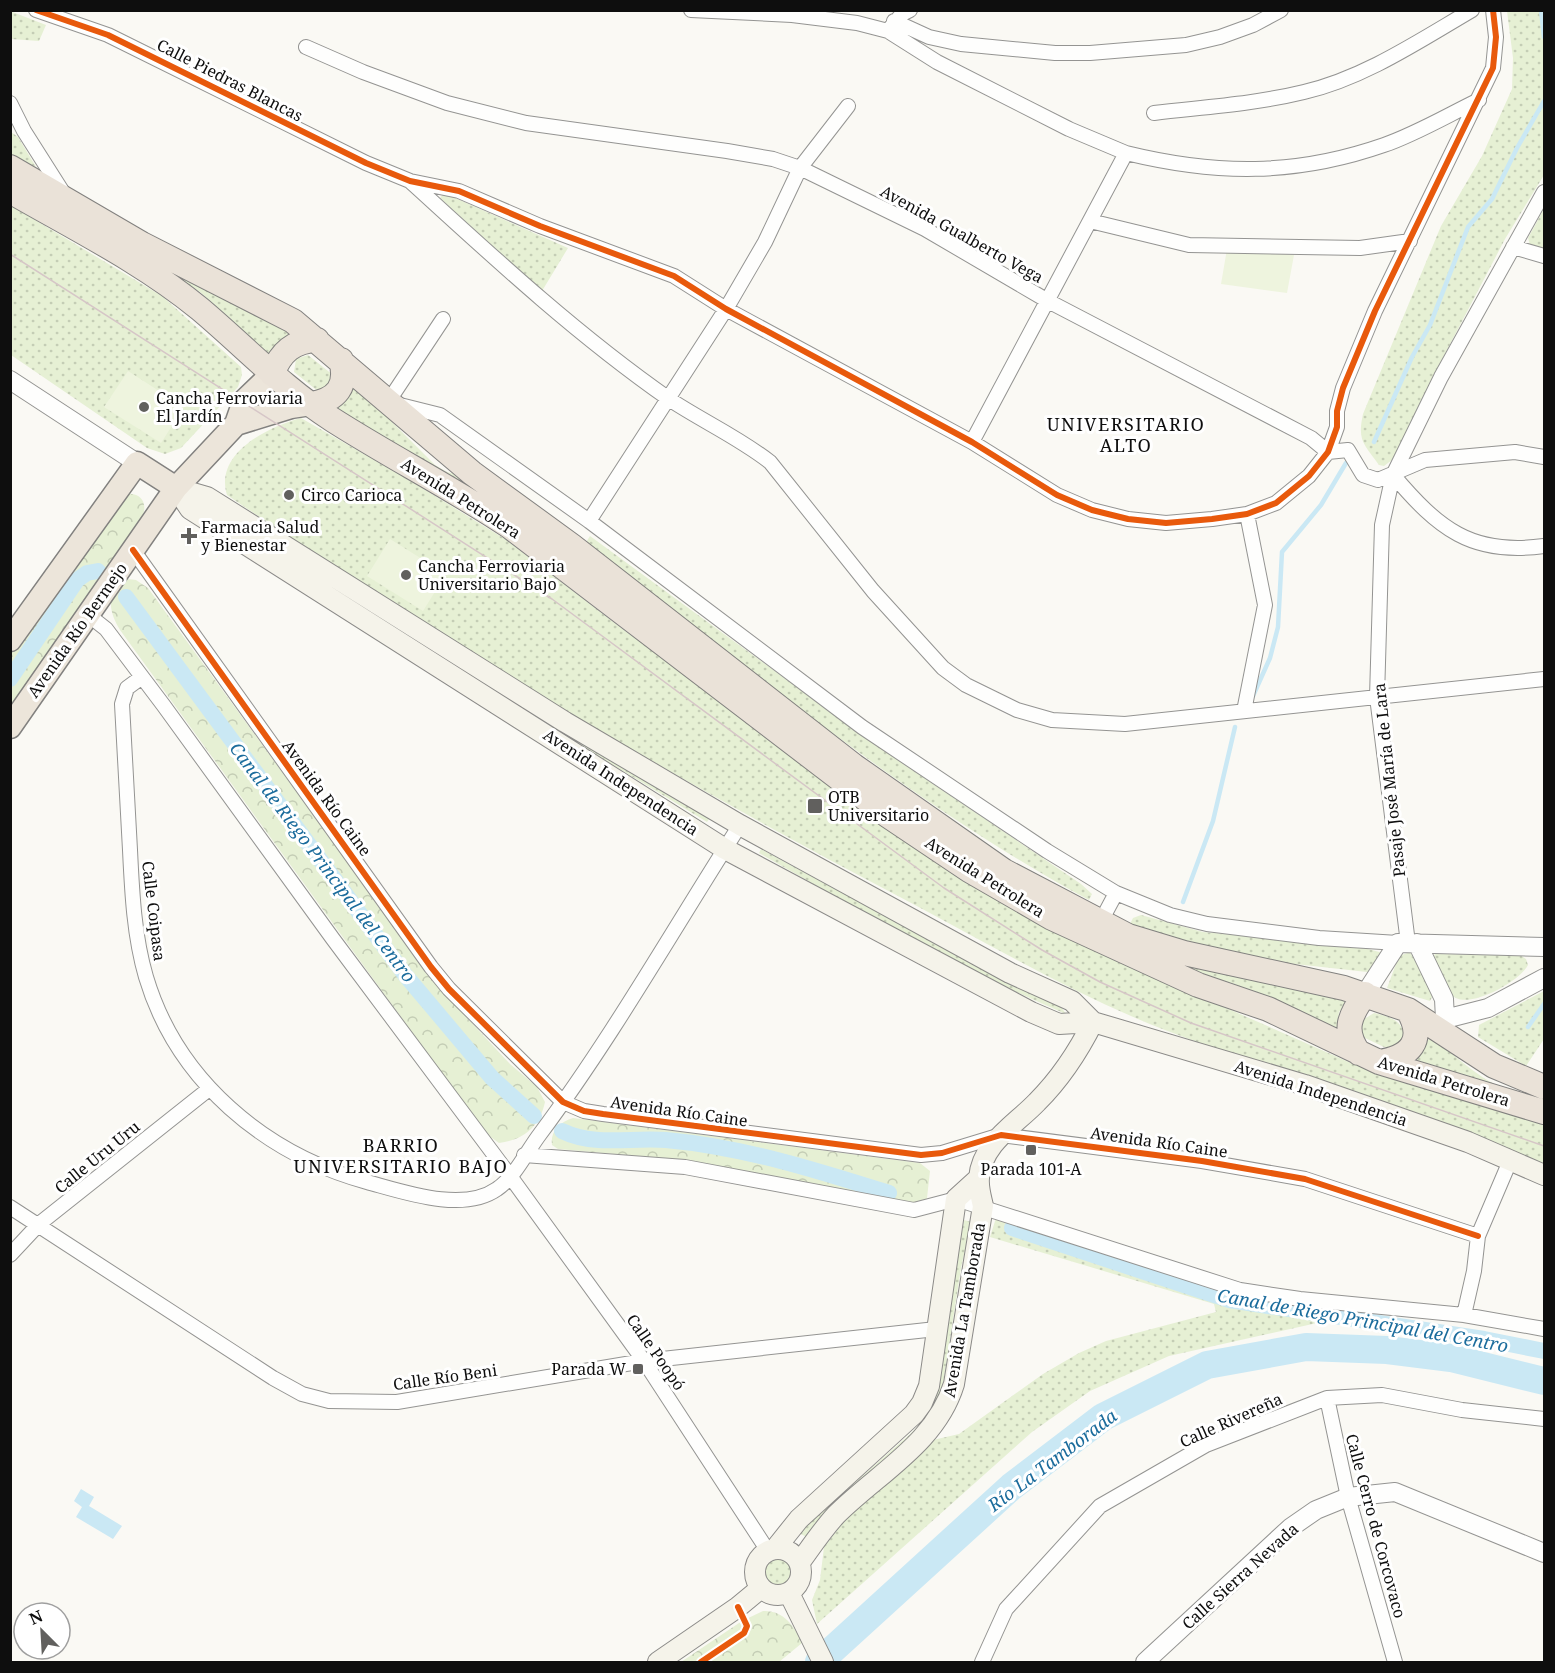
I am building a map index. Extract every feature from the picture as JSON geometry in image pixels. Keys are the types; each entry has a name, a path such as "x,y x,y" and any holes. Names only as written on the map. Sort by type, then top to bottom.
{"highway":[{"path":"10,167 142,244 293,321 341,360 344,382 339,392 331,399 311,404 272,374 199,308 171,288 10,191"},
{"path":"272,374 280,357 293,344 317,339"},
{"name":"Avenida Petrolera","path":"341,360 472,473 572,546 863,772 1004,871 1128,936 1184,953 1365,994 1441,1022 1494,1066 1540,1086"},
{"name":"Avenida Petrolera","path":"311,404 332,420 463,496 509,526 878,808 969,870 1052,918 1198,985 1268,1009 1369,1057 1545,1112"},
{"path":"1365,994 1350,1016 1348,1027 1349,1036 1369,1057 1397,1059 1414,1044 1414,1022 1408,1010"}],"main road":[{"name":"Avenida Río Bermejo","path":"10,727 176,488 236,424 244,401 272,374"},
{"name":"Avenida Río Bermejo","path":"236,424 291,407 311,404"},
{"name":"Avenida Independencia","path":"137,464 176,488 207,497 502,684 740,825 1010,973 1072,1001 1093,1022"},
{"path":"10,640 137,464"},
{"name":"Avenida Independencia","path":"176,488 190,509 725,849 1031,1012 1059,1023 1093,1022 1305,1085 1468,1142 1545,1176"},
{"path":"956,1199 978,1179 990,1148 1001,1135 1037,1103 1059,1079 1075,1057 1093,1022"},
{"name":"Avenida La Tamborada","path":"800,1562 836,1516 927,1435 947,1404 954,1384 983,1206 978,1179"},
{"name":"Avenida La Tamborada","path":"771,1550 799,1519 914,1414 922,1403 929,1386 956,1199"},
{"path":"771,1550 789,1552 800,1562 800,1580 789,1593 774,1595 761,1588 757,1582 755,1568 762,1556 771,1550"},
{"path":"658,1662 738,1607 761,1588"},
{"path":"789,1593 823,1662"}],"street":[{"name":"Calle Piedras Blancas","path":"36,10 108,35 366,164 410,181"},
{"path":"691,10 792,15 891,26 961,44 1055,53 1090,53 1186,45 1253,26 1281,10"},
{"path":"891,26 910,10"},
{"path":"1154,112 1260,101 1306,92 1346,78 1389,57 1472,10"},
{"path":"410,181 459,191 540,226 674,276 726,309 972,442 1057,495 1092,510 1128,519 1166,523 1246,514 1276,503 1309,476 1328,452 1337,427 1337,411 1343,387 1376,311 1493,68 1496,37 1493,10"},
{"path":"891,26 937,62 1069,129 1126,153 1175,165 1210,170 1263,169 1335,160 1386,145 1479,100"},
{"name":"Avenida Gualberto Vega","path":"306,47 363,72 447,103 526,123 727,151 773,159 800,168 925,229 1048,301 1311,438 1328,452 1348,450 1363,475 1378,480 1393,475"},
{"path":"10,102 24,131 69,202"},
{"path":"589,520 670,399 726,309 765,242 800,168 848,106"},
{"path":"10,123 24,131"},
{"path":"972,442 1126,153"},
{"path":"410,181 544,303 670,399 750,447 770,462 873,591 929,653 966,685 994,701 1052,720 1125,724 1545,679"},
{"name":"Pasaje José María de Lara","path":"1407,943 1377,696 1382,525 1393,475 1441,377 1545,192"},
{"path":"1090,221 1189,245 1360,248 1410,242"},
{"path":"1513,247 1545,256"},
{"path":"443,319 388,402 440,415 589,520 862,727 1029,839 1116,893 1170,915 1207,924 1319,938 1545,947"},
{"name":"Avenida Independencia","path":"10,380 137,464"},
{"path":"1545,457 1515,452 1425,460 1393,475 1442,527 1462,538 1500,549 1545,546"},
{"path":"1244,711 1265,605 1246,514"},
{"name":"Avenida Río Caine","path":"133,550 431,967 449,989 563,1102 584,1111 603,1114 921,1155 942,1153 1001,1135 1202,1161 1305,1179 1478,1236"},
{"path":"87,614 106,629 142,676"},
{"name":"Calle Coipasa","path":"142,676 127,688 122,704 137,932 146,977 161,1013 185,1059 209,1089 263,1135 294,1154 345,1176 407,1193 465,1201 486,1196 499,1188 510,1176"},
{"name":"Calle Poopó","path":"142,676 644,1361 771,1550"},
{"path":"510,1176 563,1102 740,825"},
{"path":"1100,923 1116,893"},
{"path":"1365,994 1407,943"},
{"path":"1407,943 1444,999 1441,1022"},
{"path":"1414,1044 1441,1022 1488,1008 1545,978"},
{"name":"Calle Uru Uru","path":"10,1255 39,1224 209,1089"},
{"path":"524,1155 685,1167 914,1210 956,1199 1240,1290 1300,1299 1464,1315 1545,1329"},
{"path":"1464,1315 1474,1270 1478,1236 1510,1161"},
{"name":"Calle Río Beni","path":"10,1207 273,1378 302,1394 329,1401 361,1403 430,1398 644,1361 936,1329"},
{"name":"Calle Rivereña","path":"982,1662 1006,1609 1100,1506 1206,1445 1327,1398 1382,1395 1462,1410 1545,1419"},
{"name":"Calle Cerro de Corcovaco","path":"1327,1398 1348,1497 1395,1662"},
{"name":"Calle Sierra Nevada","path":"1145,1662 1290,1528 1316,1510 1348,1497 1395,1492 1545,1553"}],"green space":[{"path":"10,11 46,25 39,41 11,39"},
{"path":"1507,11 1544,11 1544,175 1505,239 1435,373 1396,457 1384,466 1379,465 1361,436 1363,414 1441,226 1482,156 1512,89 1513,58"},
{"path":"11,132 18,137 36,167 11,155"},
{"path":"11,175 292,332 283,339 270,358 200,292 157,268"},
{"path":"444,193 568,248 542,291 440,198"},
{"path":"10,205 162,296 241,367 242,375 238,387 181,448 165,454 147,448 11,355"},
{"path":"1544,209 1544,249 1530,245 1528,238"},
{"path":"1227,249 1294,255 1287,293 1221,284"},
{"path":"308,355 333,375 335,380 319,392 294,372 296,359"},
{"name":"Cancha Ferroviaria El Jardín","path":"128,371 184,407 161,443 104,407"},
{"path":"353,388 361,391 435,465 447,472 467,477 541,531 333,409 342,403"},
{"path":"301,418 505,539 629,634 666,654 1120,961 1351,1063 1397,1080 1544,1124 1544,1164 1497,1144 1403,1110 1212,1048 1130,1016 1030,967 812,850 556,705 390,603 227,495 225,480 228,467 236,455 260,435"},
{"path":"130,494 143,500 143,515 11,713 11,653 122,498"},
{"path":"590,536 880,748 1081,884 1092,894 1089,900 1022,862 957,820 831,732 585,544"},
{"name":"Cancha Ferroviaria Universitario Bajo","path":"390,539 446,574 423,611 367,576"},
{"path":"128,579 136,580 148,588 441,990 510,1064 537,1087 545,1102 543,1111 535,1125 523,1135 499,1143 485,1133 120,630 111,608 112,595 115,589"},
{"path":"554,729 711,816 707,822"},
{"path":"761,849 1003,980 1061,1007 1066,1014 987,978 910,938 759,853"},
{"path":"1141,915 1203,932 1357,946 1383,953 1375,969 1367,972 1268,961 1138,930 1130,924 1133,918"},
{"path":"1410,952 1434,993 1430,1001 1387,988 1399,956"},
{"path":"1146,954 1351,998 1339,1012 1337,1029 1232,983 1203,979"},
{"path":"1435,954 1520,955 1526,959 1528,965 1506,985 1484,996 1464,1000 1456,998 1448,991 1433,958"},
{"path":"1544,991 1544,1039 1526,1066 1478,1037 1479,1025"},
{"path":"1374,1013 1396,1021 1402,1028 1404,1040 1391,1048 1363,1037 1360,1032 1361,1021"},
{"path":"1429,1039 1435,1039 1485,1079 1513,1093 1544,1098 1544,1103 1408,1064"},
{"path":"573,1118 920,1163 930,1171 927,1198 922,1204 905,1204 692,1161 558,1149 552,1145 554,1131"},
{"path":"996,1218 1251,1298 1443,1327 1441,1336 1335,1319 1169,1356 1090,1391 1032,1432 817,1624 812,1600 820,1580 824,1547 849,1515 933,1440 959,1434 1043,1374 1079,1353 1106,1341 1216,1312 1214,1304 990,1237"},
{"path":"964,1220 971,1222 961,1268 942,1391 929,1419 807,1537 798,1533 922,1422 935,1396"},
{"path":"779,1558 789,1562 793,1572 789,1582 779,1586 769,1582 765,1572 769,1562"},
{"path":"763,1611 776,1613 787,1620 802,1643 779,1662 681,1662 742,1621"}],"water":[{"path":"81,1489 94,1497 89,1506 122,1526 113,1539 76,1517 82,1507 74,1501"}],"waterway":[{"path":"1541,10 1544,37"},
{"path":"1374,442 1412,357 1430,325 1468,227 1492,199 1517,148 1544,101"},
{"path":"1253,696 1270,658 1278,627 1282,552 1321,505 1346,463"},
{"name":"Canal de Riego Principal del Centro","path":"10,679 77,580 87,573 98,571"},
{"name":"Canal de Riego Principal del Centro","path":"126,597 406,976 492,1078 534,1116"},
{"path":"1183,902 1213,821 1235,727"},
{"path":"1528,1027 1544,1004"},
{"name":"Canal de Riego Principal del Centro","path":"562,1131 587,1139 653,1139 723,1148 807,1168 889,1193"},
{"name":"Canal de Riego Principal del Centro","path":"1012,1228 1229,1300 1484,1339 1544,1351"},
{"name":"Río La Tamborada","path":"819,1662 1011,1487 1103,1417 1207,1365 1306,1347 1387,1350 1451,1358 1544,1381"}],"tram line":[{"path":"10,254 552,599 944,888 1042,950 1100,982 1191,1023 1544,1146"}],"cycle path":[{"path":"36,10 108,35 366,163 410,181 459,191 540,226 674,276 726,309 972,442 1057,495 1092,510 1128,519 1166,523 1247,514 1276,503 1309,476 1328,452 1337,427 1337,411 1343,388 1375,311 1493,68 1496,37 1493,10"},
{"path":"133,550 431,967 449,989 563,1102 584,1111 603,1114 921,1155 942,1153 1001,1135 1202,1161 1305,1179 1478,1236"},
{"path":"701,1662 744,1633 747,1626 738,1607"}],"place":[{"name":"Cancha Ferroviaria El Jardín","path":"144,407"},
{"name":"Circo Carioca","path":"289,495"},
{"name":"Farmacia Salud y Bienestar","path":"189,536"},
{"name":"Cancha Ferroviaria Universitario Bajo","path":"406,575"},
{"name":"OTB Universitario","path":"815,806"},
{"name":"Parada 101-A","path":"1031,1150"},
{"name":"Parada W","path":"638,1369"}],"district":[{"name":"UNIVERSITARIO ALTO","path":"1126,434"},
{"name":"BARRIO UNIVERSITARIO BAJO","path":"401,1155"}]}
